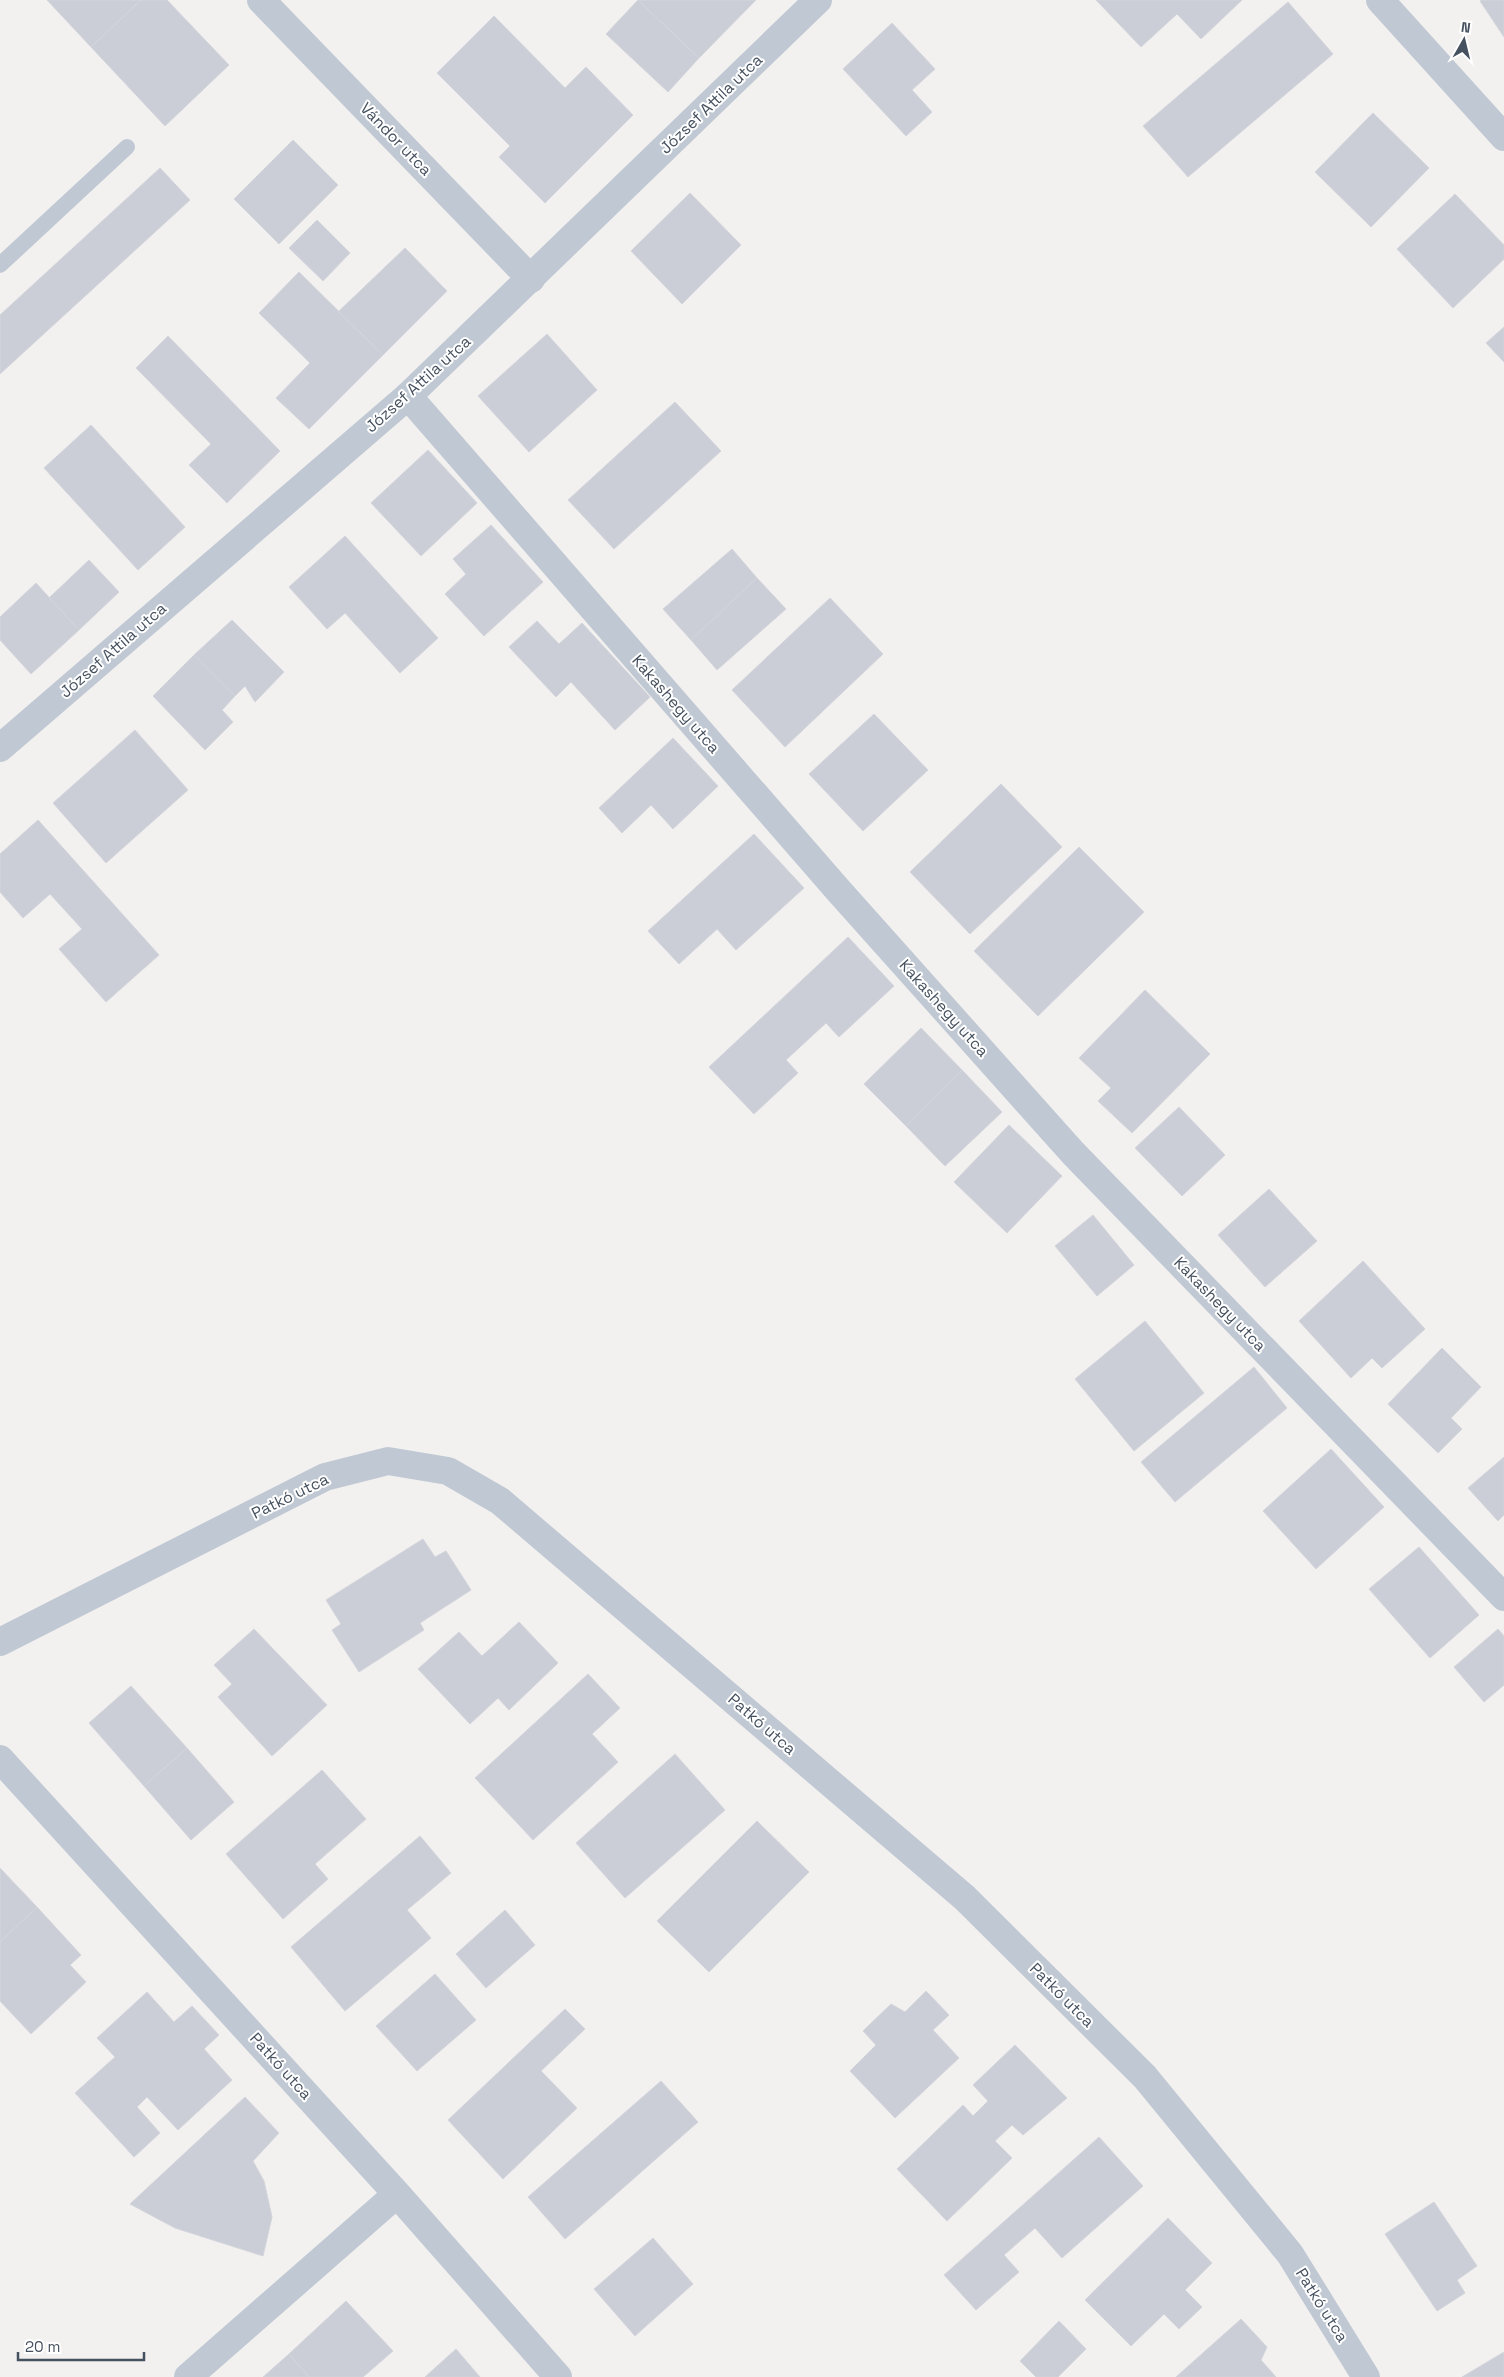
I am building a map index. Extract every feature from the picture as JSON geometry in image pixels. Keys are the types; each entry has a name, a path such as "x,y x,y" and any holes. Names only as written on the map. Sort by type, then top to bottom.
{"street":[{"name":"Vándor utca","path":"261,0 531,279"},
{"name":"József Attila utca","path":"0,748 408,396 818,0"},
{"path":"1380,0 1504,137"},
{"name":"Kakashegy utca","path":"408,396 838,890 1073,1152 1504,1597"},
{"name":"Patkó utca","path":"0,1642 325,1477 388,1461 448,1470 500,1501 972,1905 1145,2077 1290,2254 1366,2377"},
{"name":"Patkó utca","path":"0,1759 397,2194 558,2377"},
{"path":"188,2377 397,2194"}],"lane":[{"path":"0,265 127,147"}],"building":[{"path":"47,0 141,0 91,47"},
{"path":"141,0 167,0 229,65 165,126 91,47"},
{"path":"638,0 756,0 699,58"},
{"path":"638,0 699,58 668,92 606,34"},
{"path":"1096,0 1242,0 1201,39 1177,14 1141,47"},
{"path":"1504,0 1504,37 1480,1"},
{"path":"1288,2 1333,54 1188,177 1143,126"},
{"path":"494,16 565,88 586,67 633,115 545,203 499,157 510,146 437,73"},
{"path":"892,23 935,69 912,90 932,112 906,136 843,69"},
{"path":"1373,113 1429,168 1371,227 1315,172"},
{"path":"293,140 338,185 279,244 234,199"},
{"path":"160,168 190,200 0,374 0,315"},
{"path":"690,193 741,245 682,304 631,251"},
{"path":"1455,194 1504,245 1504,259 1453,308 1397,249"},
{"path":"317,220 350,253 323,281 289,248"},
{"path":"405,248 447,291 383,355 338,312"},
{"path":"299,272 383,355 309,429 276,398 310,363 259,313"},
{"path":"1504,327 1504,362 1486,343"},
{"path":"547,334 597,390 529,452 478,396"},
{"path":"168,336 280,451 227,503 189,465 211,444 136,368"},
{"path":"675,402 721,451 614,549 568,500"},
{"path":"91,425 185,527 138,570 44,468"},
{"path":"428,450 477,503 421,556 371,503"},
{"path":"491,525 543,582 484,636 445,594 466,574 453,559"},
{"path":"345,536 438,638 400,673 345,613 327,629 289,587"},
{"path":"732,549 757,578 691,640 663,609"},
{"path":"89,560 119,592 79,630 49,598"},
{"path":"757,578 786,609 717,670 691,640"},
{"path":"36,583 79,630 31,674 0,640 0,617"},
{"path":"830,598 883,654 785,747 732,690"},
{"path":"232,620 284,672 255,702 245,686 235,696 194,655"},
{"path":"537,621 559,644 582,623 650,697 615,730 571,682 556,697 509,647"},
{"path":"194,655 235,696 222,710 233,722 205,750 153,696"},
{"path":"874,714 928,770 863,831 809,774"},
{"path":"135,730 188,790 106,863 53,803"},
{"path":"673,738 718,786 673,829 651,805 622,833 599,808"},
{"path":"1001,784 1062,847 970,934 910,872"},
{"path":"38,820 159,955 106,1002 59,949 82,929 50,894 23,918 0,892 0,854"},
{"path":"754,834 804,888 736,950 717,929 679,964 648,931"},
{"path":"1079,847 1144,912 1038,1016 974,951"},
{"path":"848,937 894,986 839,1037 826,1023 786,1060 798,1073 754,1114 709,1067"},
{"path":"1145,990 1210,1054 1132,1133 1098,1101 1111,1088 1079,1058"},
{"path":"921,1028 962,1070 906,1126 864,1084"},
{"path":"962,1070 1002,1112 945,1166 906,1126"},
{"path":"1179,1107 1225,1155 1182,1196 1135,1148"},
{"path":"1009,1125 1062,1176 1007,1233 954,1182"},
{"path":"1269,1189 1317,1241 1265,1287 1218,1235"},
{"path":"1093,1215 1134,1265 1097,1296 1055,1246"},
{"path":"1363,1261 1425,1329 1382,1368 1372,1358 1351,1378 1299,1321"},
{"path":"1145,1321 1204,1393 1134,1451 1075,1379"},
{"path":"1442,1348 1481,1387 1451,1418 1462,1429 1438,1453 1388,1404"},
{"path":"1254,1367 1287,1408 1175,1502 1141,1462"},
{"path":"1331,1449 1384,1507 1316,1569 1263,1511"},
{"path":"1504,1457 1504,1515 1498,1521 1468,1488"},
{"path":"423,1539 435,1557 446,1551 471,1590 420,1623 424,1630 359,1672 332,1630 341,1624 326,1600"},
{"path":"1419,1547 1479,1615 1430,1658 1369,1589"},
{"path":"519,1622 558,1663 509,1710 498,1698 470,1724 418,1669 459,1632 482,1656"},
{"path":"254,1629 327,1705 272,1756 218,1697 232,1684 214,1665"},
{"path":"1498,1629 1504,1636 1504,1685 1484,1702 1454,1667"},
{"path":"588,1674 620,1708 592,1734 618,1762 533,1840 475,1778"},
{"path":"131,1686 187,1748 144,1786 89,1723"},
{"path":"187,1748 234,1802 191,1840 144,1786"},
{"path":"675,1754 725,1810 625,1898 576,1843"},
{"path":"322,1770 366,1819 315,1864 328,1879 283,1919 226,1854"},
{"path":"757,1821 809,1872 709,1972 657,1921"},
{"path":"420,1836 451,1873 407,1910 431,1938 345,2011 291,1947"},
{"path":"0,1868 37,1907 0,1942"},
{"path":"37,1907 81,1955 70,1965 86,1982 31,2034 0,2001 0,1942"},
{"path":"505,1910 535,1945 486,1988 456,1954"},
{"path":"435,1974 476,2020 417,2071 376,2026"},
{"path":"926,1991 949,2015 933,2030 959,2058 895,2118 850,2071 876,2045 863,2031 891,2004 905,2012"},
{"path":"147,1992 174,2022 192,2006 219,2035 204,2049 232,2080 178,2130 147,2097 137,2107 160,2133 134,2157 75,2093 115,2057 97,2038"},
{"path":"565,2009 585,2029 541,2071 577,2108 503,2179 448,2120"},
{"path":"1015,2045 1067,2098 1023,2135 1012,2125 995,2141 1012,2158 947,2221 897,2169 963,2105 973,2116 988,2101 973,2085"},
{"path":"661,2081 698,2122 565,2239 528,2197"},
{"path":"245,2097 279,2133 253,2161 264,2181 272,2217 263,2256 175,2228 130,2204"},
{"path":"1099,2137 1143,2186 1062,2258 1035,2228 1004,2255 1019,2272 976,2310 944,2275"},
{"path":"1434,2202 1477,2266 1457,2280 1465,2293 1437,2311 1385,2234"},
{"path":"1168,2218 1212,2263 1185,2290 1202,2307 1179,2329 1164,2314 1131,2346 1085,2300"},
{"path":"653,2238 693,2284 635,2336 594,2289"},
{"path":"346,2301 393,2351 363,2377 309,2377 289,2354"},
{"path":"1241,2319 1267,2347 1261,2360 1276,2377 1176,2377"},
{"path":"1059,2321 1086,2349 1058,2377 1036,2377 1020,2361"},
{"path":"456,2349 480,2377 425,2377"},
{"path":"1504,2352 1504,2377 1462,2377"},
{"path":"289,2354 309,2377 263,2377"}]}
